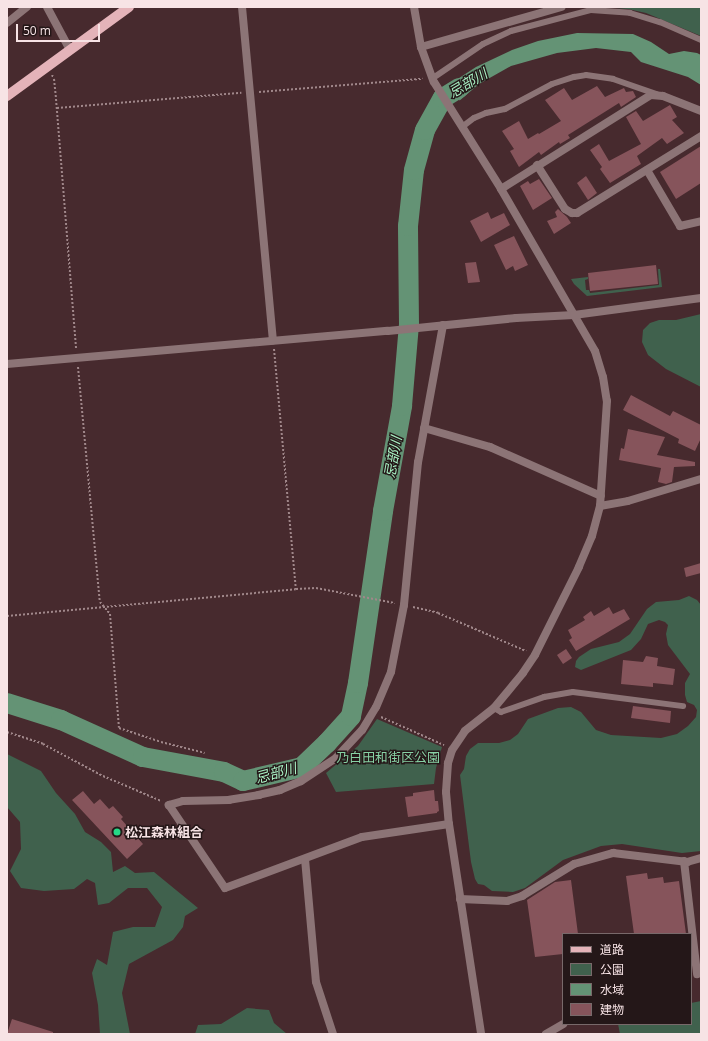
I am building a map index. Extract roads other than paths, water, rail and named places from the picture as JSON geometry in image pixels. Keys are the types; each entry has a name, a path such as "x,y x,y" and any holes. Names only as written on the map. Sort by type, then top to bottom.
{"main road":[{"path":"7,96 128,7"}],"street":[{"path":"7,23 27,7"},
{"path":"47,7 70,50"},
{"path":"242,7 273,341"},
{"path":"414,7 421,47 434,80 595,351 603,377 607,401 600,506 592,536 579,567 535,655 519,678 494,708 464,731 452,750 446,777 449,824 481,1034"},
{"path":"421,47 561,7"},
{"path":"500,189 651,95 656,94 701,111"},
{"path":"537,165 565,209 572,213 583,210 701,136"},
{"path":"646,170 680,226 701,221"},
{"path":"7,364 388,331 516,318 574,315 701,298"},
{"path":"441,325 418,462 403,604 391,672 373,713 362,730 336,758 300,781 280,790 259,795 229,800 183,801 169,806 225,888 369,836 449,824"},
{"path":"424,428 490,447 600,496"},
{"path":"600,506 628,501 701,479"},
{"path":"460,899 508,901 522,896 574,864 614,852 684,861 701,858"},
{"path":"305,859 316,982 333,1034"},
{"path":"684,861 692,933"},
{"path":"692,936 696,974"},
{"path":"546,1034 562,1025"}],"lane":[{"path":"434,80 483,44 511,30 591,10 630,13 660,22 701,40"},
{"path":"461,125 486,113 505,109 552,84 574,77 586,76 613,79 656,94"},
{"path":"494,708 501,712 544,697 573,692 682,706"}],"water":[{"path":"577,33 633,34 651,42 669,54 684,51 697,53 701,55 701,85 688,77 641,62 631,52 596,48 557,53 511,66 479,84 445,113 433,95 476,67 512,50 538,41"}],"waterway":[{"name":"忌部川","path":"7,703 61,720 143,757 224,772 243,781 302,767 327,743 351,716 358,683 383,511 402,406 409,324 408,226 414,170 425,130 443,98 459,88"}],"place":[{"name":"松江森林組合","path":"117,832"}],"park label":[{"name":"乃白田和街区公園","path":"388,757"}]}
